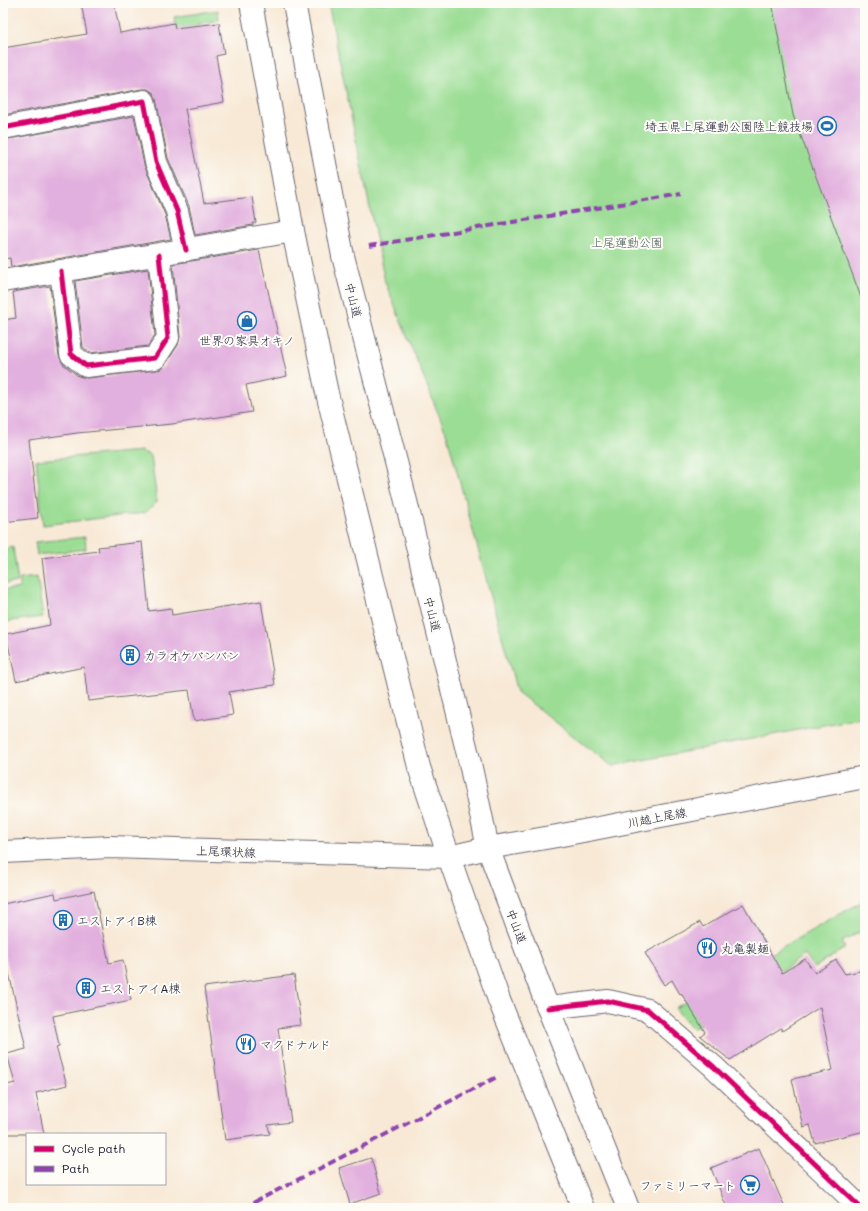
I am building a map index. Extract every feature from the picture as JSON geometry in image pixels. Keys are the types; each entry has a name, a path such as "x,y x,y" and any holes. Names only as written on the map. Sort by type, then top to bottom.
{"main road":[{"path":"251,3 293,231 327,393 419,767 499,1000 583,1208"},
{"name":"中山道","path":"294,3 343,256 404,493 470,763 488,848 548,1008 628,1208"},
{"path":"3,128 144,101 156,162 177,211 186,250"},
{"path":"3,281 293,231"},
{"path":"61,271 71,354 86,366 155,358 168,338 159,254"},
{"name":"川越上尾線","path":"449,857 488,848 865,777"},
{"name":"上尾環状線","path":"3,852 110,847 449,857"},
{"path":"548,1008 608,1001 648,1010 714,1067 861,1208"}],"green space":[{"name":"上尾運動公園","path":"328,3 865,3 865,717 612,766 517,692 447,435 385,282"},
{"path":"218,10 219,20 198,24 198,26 178,41 174,17"},
{"path":"141,451 151,456 157,502 145,513 43,525 36,460"},
{"path":"85,537 86,549 37,555 35,542"},
{"path":"13,547 18,582 3,584 3,549"},
{"path":"37,577 43,617 3,622 3,590 20,588 20,579"},
{"path":"865,900 865,929 842,942 845,948 814,968 805,955 764,983 767,989 692,1029 675,1008"}],"building":[{"path":"81,3 114,3 120,33 174,23 175,28 219,23 224,54 216,56 224,102 185,109 204,203 252,197 256,223 253,223 253,225 195,235 189,206 168,158 156,99 154,93 148,89 3,115 3,48 87,34"},
{"name":"埼玉県上尾運動公園陸上競技場","path":"772,3 865,3 865,300 862,300 793,115"},
{"path":"134,116 144,165 165,215 171,239 11,267 10,258 3,259 3,140"},
{"path":"259,250 287,376 246,385 252,412 172,424 77,433 29,440 38,518 3,522 3,320 16,318 13,292 50,286 59,356 63,364 78,376 87,378 156,370 161,369 165,365 178,345 180,337 173,264"},
{"path":"148,269 155,335 148,346 90,353 83,347 75,281"},
{"path":"142,542 149,611 171,608 172,615 261,601 275,685 229,692 233,715 194,721 189,690 88,701 84,667 16,681 6,634 50,625 42,558 99,551 98,547"},
{"path":"94,891 109,963 123,960 131,1000 53,1016 59,1046 56,1047 67,1085 36,1093 44,1133 3,1134 3,1086 15,1083 7,1054 26,1049 3,946 3,904 55,893 56,899"},
{"path":"743,904 782,973 805,959 815,973 836,960 845,974 865,970 865,1131 815,1143 810,1125 803,1127 792,1079 833,1070 820,1007 782,1031 781,1028 730,1060 700,1036 705,1032 681,993 680,994 672,980 664,985 645,953 700,922 703,927"},
{"path":"294,975 301,1025 278,1028 291,1122 268,1125 270,1134 225,1140 204,987"},
{"path":"759,1148 785,1208 727,1208 711,1168"},
{"path":"371,1158 381,1193 350,1204 339,1168"}],"marked path":[{"path":"369,246 681,194"},
{"path":"243,1208 499,1076"}],"cycle path":[{"path":"3,128 144,101 156,162 177,211 186,250"},
{"path":"61,271 71,354 86,366 155,358 168,338 159,255"},
{"path":"548,1008 608,1001 648,1010 714,1067 861,1208"}],"place":[{"name":"埼玉県上尾運動公園陸上競技場","path":"827,126"},
{"name":"世界の家具オキノ","path":"247,321"},
{"name":"カラオケバンバン","path":"130,655"},
{"name":"エストアイB棟","path":"63,920"},
{"name":"丸亀製麺","path":"707,948"},
{"name":"エストアイA棟","path":"86,988"},
{"name":"マクドナルド","path":"246,1044"},
{"name":"ファミリーマート","path":"750,1185"}]}
